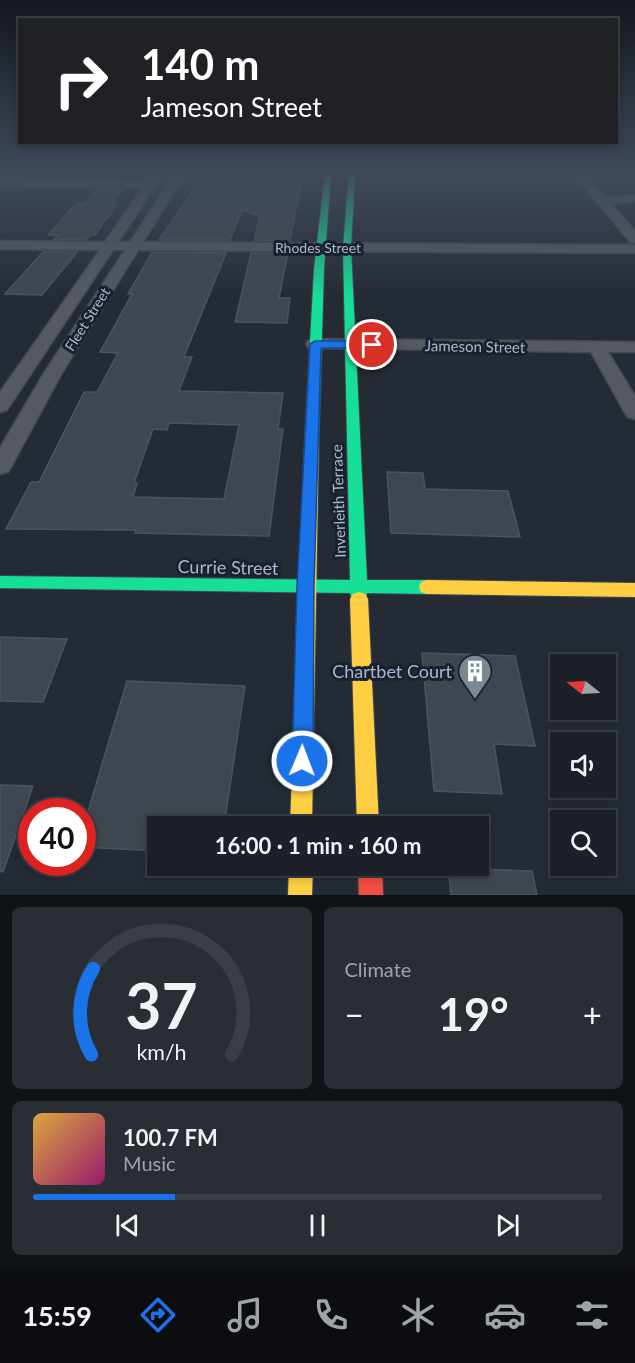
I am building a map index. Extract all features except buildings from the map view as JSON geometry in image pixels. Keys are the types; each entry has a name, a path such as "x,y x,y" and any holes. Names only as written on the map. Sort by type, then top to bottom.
{"street":[{"name":"Fleet Street","path":"0,406 129,216"},
{"name":"Fleet Street","path":"0,467 53,373 152,216"},
{"name":"Inverleith Terrace","path":"301,816 306,586 315,344 323,216"},
{"name":"Inverleith Terrace","path":"349,216 349,344 368,816"},
{"path":"615,216 635,239"},
{"name":"Rhodes Street","path":"0,245 635,249"},
{"name":"Jameson Street","path":"315,344 635,347"},
{"path":"597,347 635,413"},
{"path":"0,372 21,372"},
{"name":"Currie Street","path":"0,582 635,590"},
{"path":"300,895 301,876"},
{"path":"370,876 371,895"}],"traffic: fast":[{"path":"312,433 319,269 324,216"},
{"path":"349,216 347,247 359,599"},
{"path":"0,582 427,587"}],"traffic: slow":[{"path":"301,816 312,433"},
{"path":"427,587 635,590"},
{"path":"359,599 368,816"},
{"path":"300,895 301,876"}],"traffic: jam":[{"path":"370,876 371,895"}],"place":[{"name":"Chartbet Court","path":"475,700"}],"route":[{"path":"302,761 315,344 372,345"}]}
